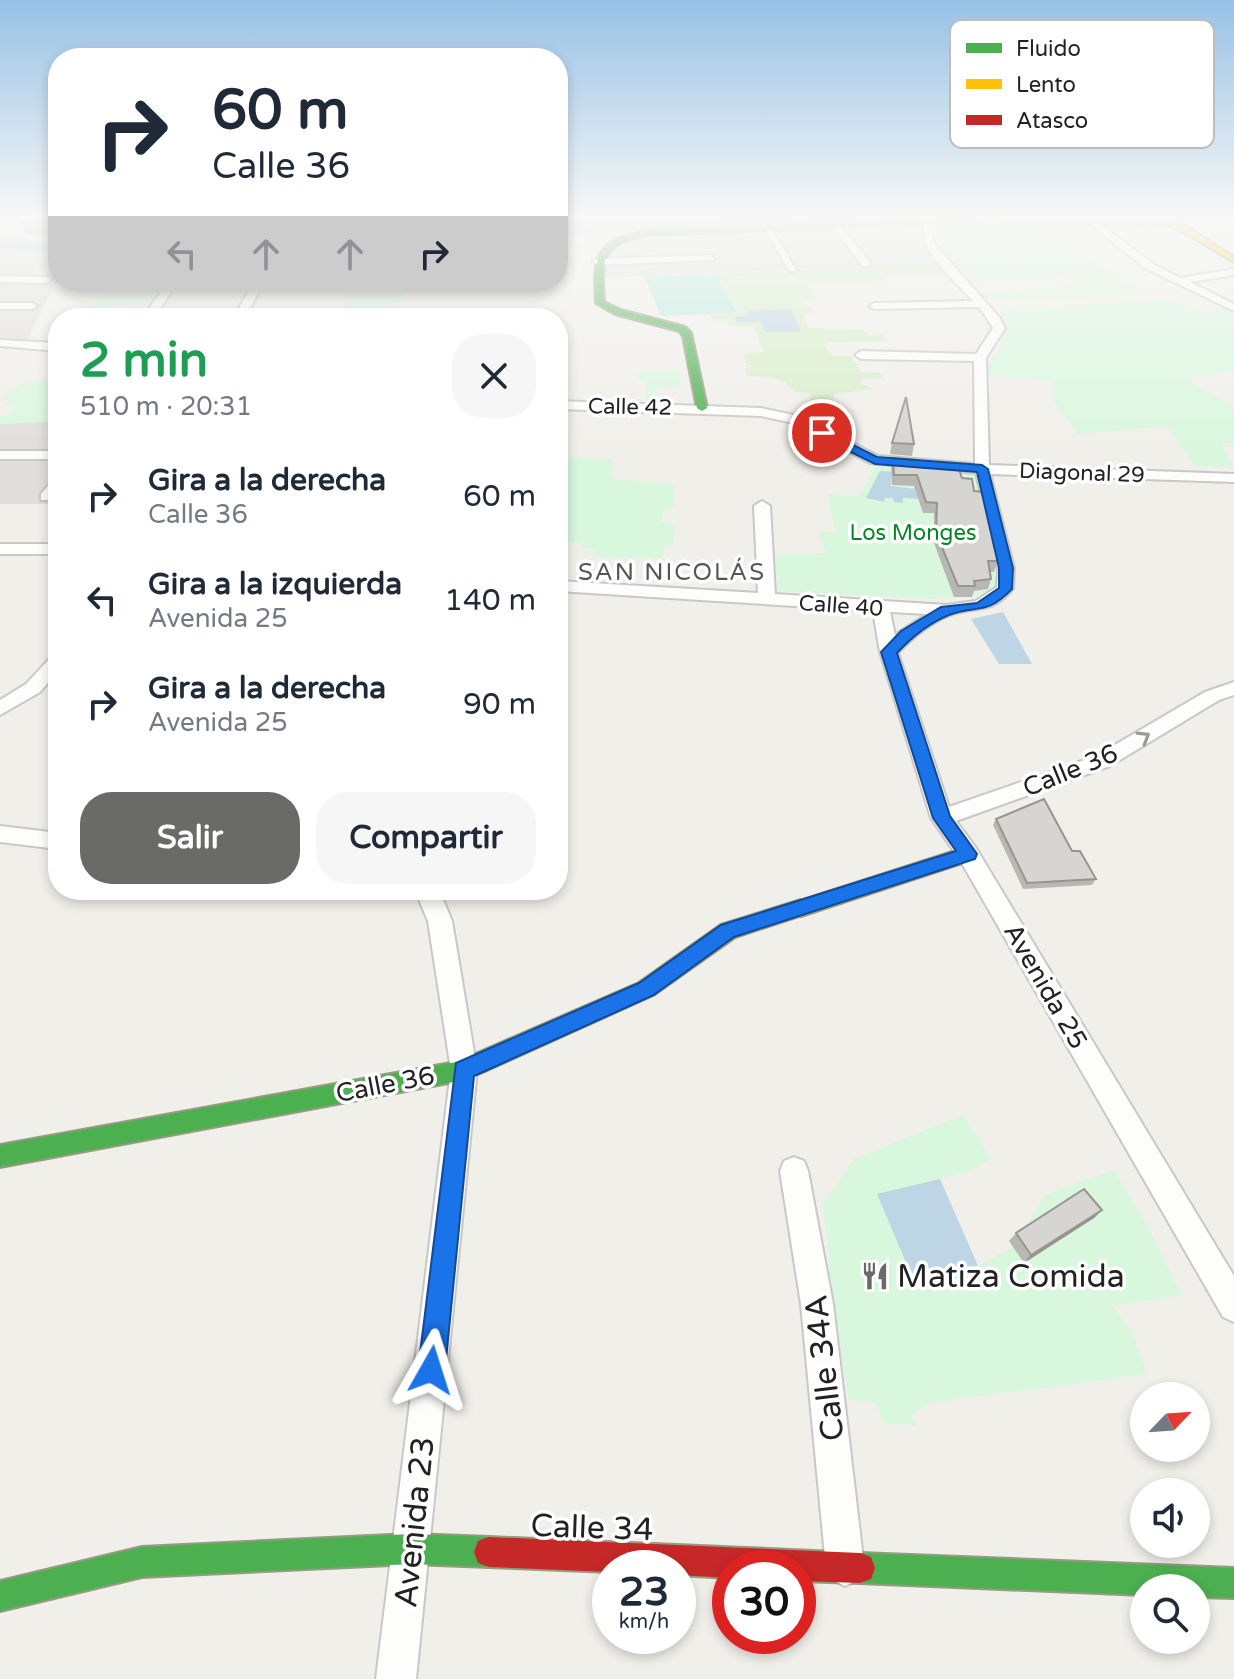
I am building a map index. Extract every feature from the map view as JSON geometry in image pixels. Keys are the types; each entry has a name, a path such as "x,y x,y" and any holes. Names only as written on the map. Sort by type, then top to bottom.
{"street":[{"path":"600,296 600,303 636,318 682,329 688,335 702,408"},
{"path":"974,296 999,328 980,358 982,469"},
{"path":"1210,296 1233,307"},
{"path":"874,306 981,304"},
{"path":"0,306 32,306"},
{"path":"0,356 6,343 48,346"},
{"path":"861,355 980,358"},
{"name":"Calle 42","path":"568,405 702,408"},
{"name":"Diagonal 29","path":"702,408 761,412 798,420 875,460 982,469 1234,478"},
{"path":"0,455 48,455"},
{"name":"Calle 40","path":"568,587 881,608 946,610 981,606 1005,589 1006,568 982,469"},
{"path":"762,506 767,600"},
{"path":"0,549 48,549"},
{"name":"Avenida 25","path":"881,608 889,652 942,818 968,854 1234,1306"},
{"path":"889,652 906,634 946,610"},
{"path":"0,709 33,688 48,671"},
{"name":"Calle 36","path":"942,818 1103,761 1212,696 1234,688"},
{"path":"0,834 48,840"},
{"name":"Calle 36","path":"0,1156 464,1070 646,989 728,931 968,854"},
{"name":"Avenida 23","path":"396,1679 464,1070 440,921 431,900"},
{"name":"Calle 34A","path":"794,1171 817,1304 845,1567"},
{"name":"Calle 34","path":"0,1596 142,1562 412,1549 1234,1583"}],"shaded area":[{"path":"0,296 48,296 27,341 0,339"},
{"path":"48,422 48,504 0,504 0,424"}],"green space":[{"path":"97,296 154,296 148,305 88,307"},
{"path":"344,296 403,296 403,303 394,304 394,307 345,308"},
{"path":"653,296 728,296 737,313 661,316"},
{"path":"729,296 815,296 817,300 804,301 815,313 802,313 809,328 863,330 868,335 885,335 888,341 825,342 833,356 851,356 861,372 880,373 883,378 860,379 862,384 873,389 834,394 833,411 808,412 811,393 795,392 774,378 747,376 745,369 754,366 746,364 744,354 764,352 753,326 729,326 727,321 714,321 710,315 738,313"},
{"path":"984,296 1113,296 1063,300 986,300"},
{"path":"1165,299 1200,312 1234,308 1234,370 1185,379 1234,407 1234,443 1221,443 1234,467 1195,466 1167,426 1078,434 1054,402 1051,380 981,376 1007,328 999,310"},
{"path":"679,370 680,388 657,387 657,403 646,402 646,382 637,381 638,371"},
{"path":"27,381 48,381 48,422 0,424 0,416 10,415 16,407 5,406 9,400 1,400"},
{"path":"568,458 612,459 612,479 674,484 674,508 664,509 661,522 676,526 672,546 664,546 662,558 593,557 595,549 582,548 583,543 568,543"},
{"name":"Los Monges","path":"875,467 974,473 998,589 976,596 930,599 778,591 775,555 826,553 819,531 836,533 827,493 859,497"},
{"path":"963,1115 991,1158 972,1170 877,1195 913,1278 953,1280 1014,1246 1045,1195 1114,1170 1148,1227 1181,1295 1112,1306 1132,1331 1147,1374 929,1403 912,1414 916,1426 883,1423 876,1402 849,1401 829,1281 829,1251 822,1206 854,1159"}],"water":[{"path":"791,309 801,332 768,332 763,330 761,322 736,322 735,317 750,316 746,311"},
{"path":"880,471 899,472 899,477 891,477 891,486 916,489 919,499 903,498 903,503 894,502 893,498 885,498 884,502 866,498"},
{"path":"1003,612 1032,664 999,664 971,619"},
{"path":"940,1179 978,1266 953,1280 913,1279 877,1194"}],"building":[{"path":"906,397 914,444 892,443"},
{"path":"893,458 916,460 917,464 957,464 962,478 972,479 974,491 983,492 998,561 988,561 991,579 974,581 975,586 958,586 936,533 937,503 926,502 917,475 894,475"},
{"path":"1044,799 1072,851 1080,851 1096,879 1027,883 996,819"},
{"name":"Matiza Comida","path":"1084,1189 1102,1210 1031,1255 1016,1233"}],"traffic: fast":[{"path":"600,296 600,303 618,312 682,329 688,335 702,408"},
{"path":"801,908 968,854"},
{"path":"0,1156 464,1070 479,1063"},
{"path":"0,1596 142,1562 412,1549 489,1552"},
{"path":"860,1568 1234,1583"}],"traffic: jam":[{"path":"479,1063 646,989 728,931 801,908"},
{"path":"489,1552 860,1568"}],"place":[{"name":"Matiza Comida","path":"875,1276"}],"district":[{"name":"SAN NICOLÁS","path":"672,572"}],"route":[{"path":"431,1370 464,1070 646,989 728,931 968,854 942,818 889,652 906,634 946,610 981,606 1005,589 1006,568 982,469 875,460 822,433"}]}
